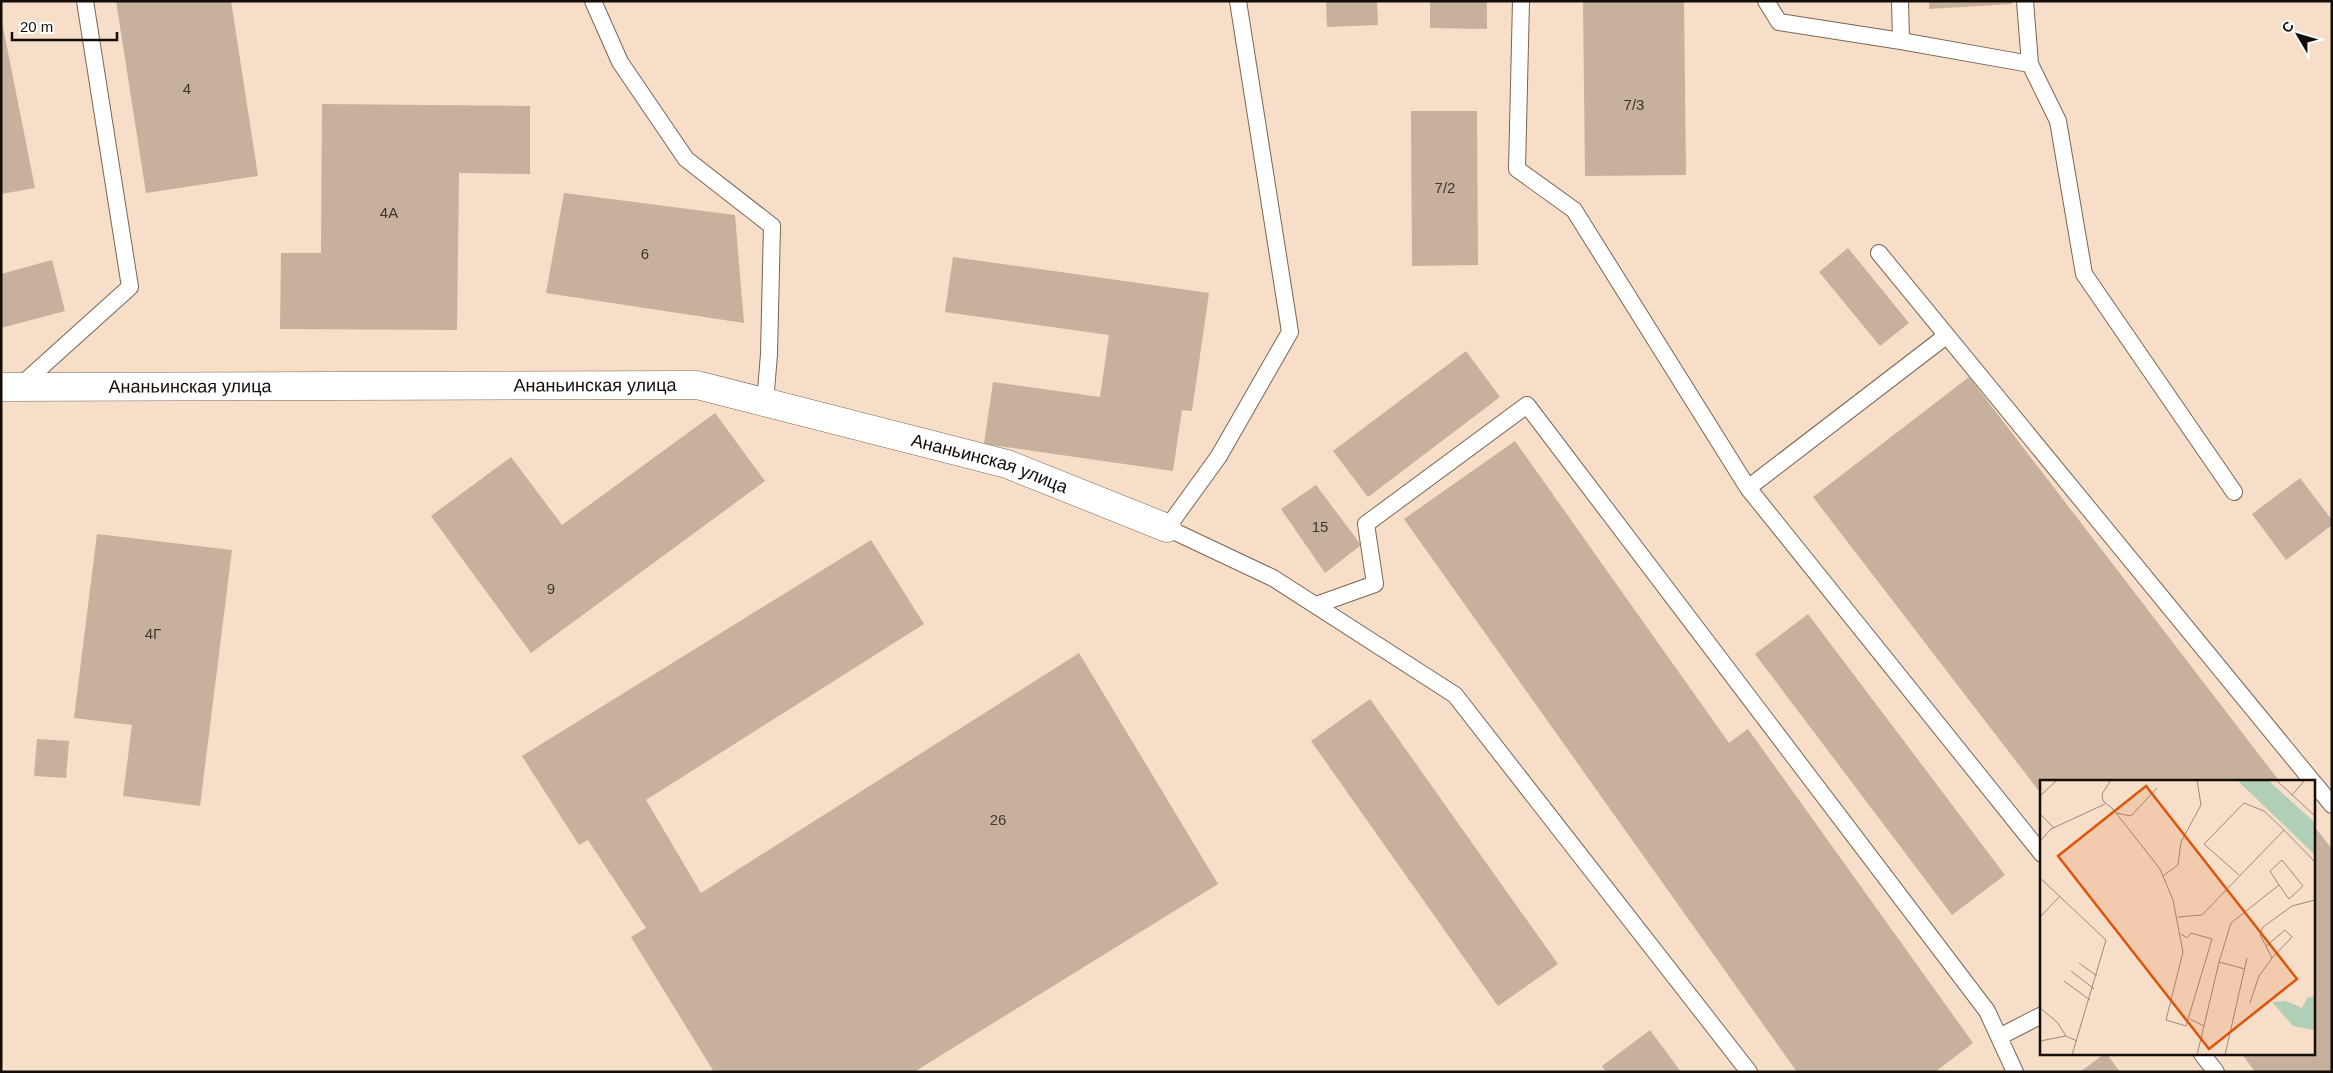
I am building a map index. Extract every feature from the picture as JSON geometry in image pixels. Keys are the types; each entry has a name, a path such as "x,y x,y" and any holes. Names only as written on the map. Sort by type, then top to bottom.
{"street":[{"name":"Ананьинская улица","path":"10,387 697,385 1006,464 1167,528"}],"lane":[{"path":"10,387 130,287 85,1"},
{"path":"593,1 620,62 686,159 772,226 769,354 764,402"},
{"path":"1238,1 1290,332 1219,456 1167,528 1273,578 1455,695 1749,1072"},
{"path":"1521,1 1517,169 1574,210 1748,488 2040,852"},
{"path":"1766,1 1778,22 2030,64"},
{"path":"1900,1 1901,41"},
{"path":"2025,1 2030,64 2058,121 2084,274 2234,492"},
{"path":"1878,253 2312,780"},
{"path":"1748,488 1946,336"},
{"path":"1316,605 1375,584 1366,524 1527,404 1987,1010 2015,1072"},
{"path":"2316,785 2332,805"},
{"path":"1999,1037 2040,1017"},
{"path":"2204,1056 2216,1072"}],"building":[{"path":"116,1 231,1 258,176 146,193"},
{"path":"1326,1 1377,1 1378,25 1327,27"},
{"path":"1430,1 1487,1 1487,29 1430,28"},
{"path":"1583,1 1684,1 1686,175 1585,176"},
{"path":"1929,1 2012,1 2012,4 1929,9"},
{"path":"1,17 35,188 1,194"},
{"path":"322,104 530,106 530,174 459,173 457,330 280,329 281,253 321,253"},
{"path":"1411,111 1477,111 1478,265 1412,266"},
{"path":"564,193 735,215 744,323 546,293"},
{"path":"1848,248 1909,323 1880,346 1819,272"},
{"path":"953,257 1209,293 1192,411 1182,410 1173,471 984,444 993,382 1100,397 1109,335 945,312"},
{"path":"52,260 65,311 1,328 1,274"},
{"path":"1466,351 1500,397 1368,497 1333,451"},
{"path":"1969,377 2278,780 2040,780 2040,792 1813,497"},
{"path":"715,413 765,481 531,653 431,516 511,457 562,525"},
{"path":"1515,441 1729,743 1748,729 1973,1043 1935,1072 1797,1072 1404,519"},
{"path":"2300,478 2332,520 2332,525 2286,560 2252,514"},
{"path":"1316,485 1361,545 1325,573 1281,509"},
{"path":"97,534 232,550 200,806 123,796 132,725 74,718"},
{"path":"871,540 924,624 646,800 701,893 1079,653 1218,884 914,1072 714,1072 631,937 646,928 588,840 579,845 522,756"},
{"path":"1808,614 2005,875 1952,915 1755,654"},
{"path":"1370,699 1558,964 1498,1006 1311,741"},
{"path":"37,739 69,741 66,778 34,776"},
{"path":"2316,829 2332,849 2332,1072 2255,1072 2243,1056 2316,1056"},
{"path":"1650,1030 1681,1072 1606,1072 1602,1066"},
{"path":"2101,1056 2108,1056 2120,1072 2080,1072"}]}
